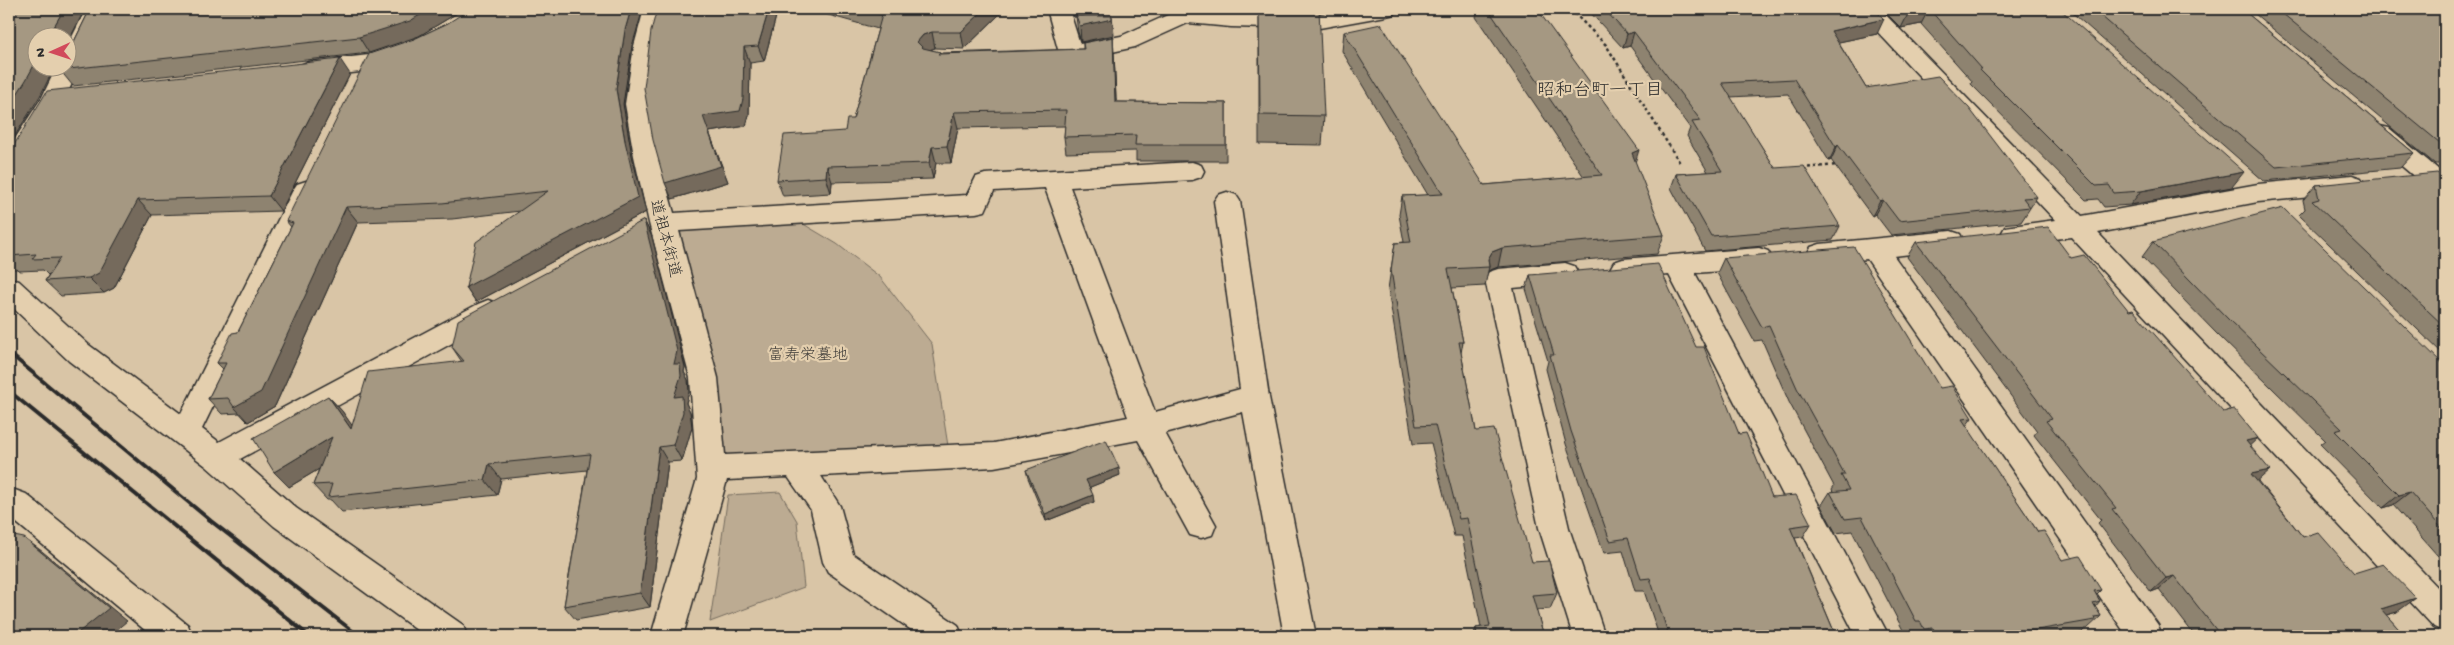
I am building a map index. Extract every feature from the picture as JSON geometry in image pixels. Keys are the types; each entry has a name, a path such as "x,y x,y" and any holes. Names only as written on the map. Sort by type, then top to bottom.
{"street":[{"path":"9,168 53,98 97,9"},
{"name":"道祖本街道","path":"655,9 645,46 637,104 646,156 704,378 712,479 663,635"},
{"path":"1058,9 1061,53 1127,42 1182,12 1232,20 1314,22 1386,9"},
{"path":"1867,9 2077,227 2445,617"},
{"path":"290,72 369,63 392,58 422,47"},
{"path":"356,89 369,63"},
{"path":"53,98 82,94"},
{"path":"2362,119 2440,180"},
{"path":"186,433 317,169"},
{"path":"635,232 662,221 976,204 985,183 1192,171"},
{"path":"2236,174 2279,213"},
{"path":"1054,179 1146,426 1201,525"},
{"path":"2402,180 2440,180"},
{"path":"1590,636 1554,528 1498,279 1874,249 2077,227 2258,193 2373,182"},
{"path":"1227,201 1256,397 1300,636"},
{"path":"1874,249 2146,636"},
{"path":"1677,265 1873,636"},
{"path":"9,288 80,353 217,457 285,517 451,636"},
{"path":"217,457 506,301"},
{"path":"711,468 797,466 994,456 1146,426 1256,397"},
{"path":"797,466 825,506 839,562 946,636"},
{"path":"9,507 15,503 165,633"}],"path":[{"path":"1570,9 1606,45 1680,163"},
{"path":"1794,168 1842,165"}],"green space":[{"name":"富寿栄墓地","path":"800,222 837,244 880,277 932,344 948,446 727,461 676,232"},
{"path":"780,492 797,521 804,587 710,622 728,495"}],"building":[{"path":"9,9 64,9 53,28 28,28 28,76 9,107"},
{"path":"90,9 430,9 410,21 359,37 78,68 78,34"},
{"path":"470,9 631,9 625,30 616,89 625,141 638,197 466,287 476,242 548,191 442,203 346,207 261,392 234,407 228,398 208,399 226,363 217,363 232,333 238,332 293,223 286,221 369,54 414,39 448,23"},
{"path":"657,9 769,9 758,46 744,47 743,99 740,111 703,116 721,166 665,183 653,140 644,88 651,31"},
{"path":"859,9 985,9 961,32 932,32 923,35 917,42 923,48 940,52 938,54 1084,49 1083,43 1113,37 1115,102 1226,103 1226,145 1135,145 1136,135 1064,137 1066,110 954,112 947,146 932,147 929,163 827,166 826,177 777,180 784,135 845,131 847,119 853,119 882,15"},
{"path":"1259,9 1319,9 1324,116 1260,115"},
{"path":"1488,9 1537,9 1639,150 1632,153 1664,235 1502,248 1492,252 1488,259 1489,267 1448,269 1463,342 1459,342 1476,431 1494,429 1532,562 1549,561 1557,593 1532,595 1544,636 1477,636 1476,628 1490,626 1467,518 1459,519 1435,425 1416,426 1391,270 1395,243 1411,242 1402,196 1443,194 1344,32 1381,24 1484,185 1602,175"},
{"path":"1604,9 1874,9 1884,19 1831,31 1866,88 1938,76 1969,108 2037,197 2023,198 2030,207 1899,221 1883,200 1880,201 1838,145 1836,147 1794,79 1722,83 1775,168 1804,166 1840,226 1711,236 1676,174 1722,171 1692,122 1701,121 1634,32 1627,34"},
{"path":"1904,9 1929,9 1908,14"},
{"path":"1929,9 2060,9 2244,172 2141,191 2114,193 2109,185 2096,186 1979,69 1982,69"},
{"path":"2093,9 2242,9 2414,153 2276,167"},
{"path":"2277,9 2437,9 2445,17 2445,147"},
{"path":"1076,16 1112,16 1112,19 1080,26"},
{"path":"340,59 269,196 138,200 99,273 89,278 45,281 60,258 32,259 36,254 9,256 9,171 14,163 9,163 9,153 47,91"},
{"path":"2437,173 2445,177 2445,327 2312,201 2319,199 2316,185"},
{"path":"2283,208 2445,366 2445,532 2410,492 2399,495 2335,431 2342,429 2229,320 2153,242"},
{"path":"644,220 677,351 674,364 680,364 681,376 674,397 682,396 683,412 673,445 659,447 640,593 564,606 590,454 489,464 485,480 328,497 332,484 313,485 332,437 274,472 253,438 328,396 351,429 368,372 464,361 452,347 458,320"},
{"path":"2048,227 2071,258 2084,255 2129,311 2133,310 2223,412 2234,409 2258,438 2246,441 2270,470 2251,474 2303,537 2318,532 2354,573 2383,564 2416,598 2381,609 2405,636 2221,636 2174,576 2166,578 2112,509 2116,508 2046,421 2052,419 1916,242"},
{"path":"1854,247 1940,388 1952,386 1972,418 1962,419 2038,532 2044,531 2062,560 2080,556 2101,590 2094,591 2100,601 2093,603 2101,616 2094,617 2095,620 1988,636 1937,636 1933,628 1924,629 1920,621 1916,621 1862,517 1845,519 1830,492 1849,490 1841,475 1845,475 1797,388 1769,325 1762,327 1724,258"},
{"path":"1658,264 1696,347 1704,347 1739,434 1746,433 1772,497 1796,495 1811,524 1790,527 1836,636 1669,636 1650,578 1641,579 1628,538 1610,541 1571,431 1550,355 1554,355 1530,275"},
{"path":"1106,440 1119,468 1086,480 1093,495 1045,514 1026,470"},
{"path":"9,535 24,538 109,608 74,636 9,636"}],"railway":[{"path":"9,353 211,521 359,636"},
{"path":"9,391 309,636"}],"district":[{"name":"昭和台町一丁目","path":"1600,89"}]}
